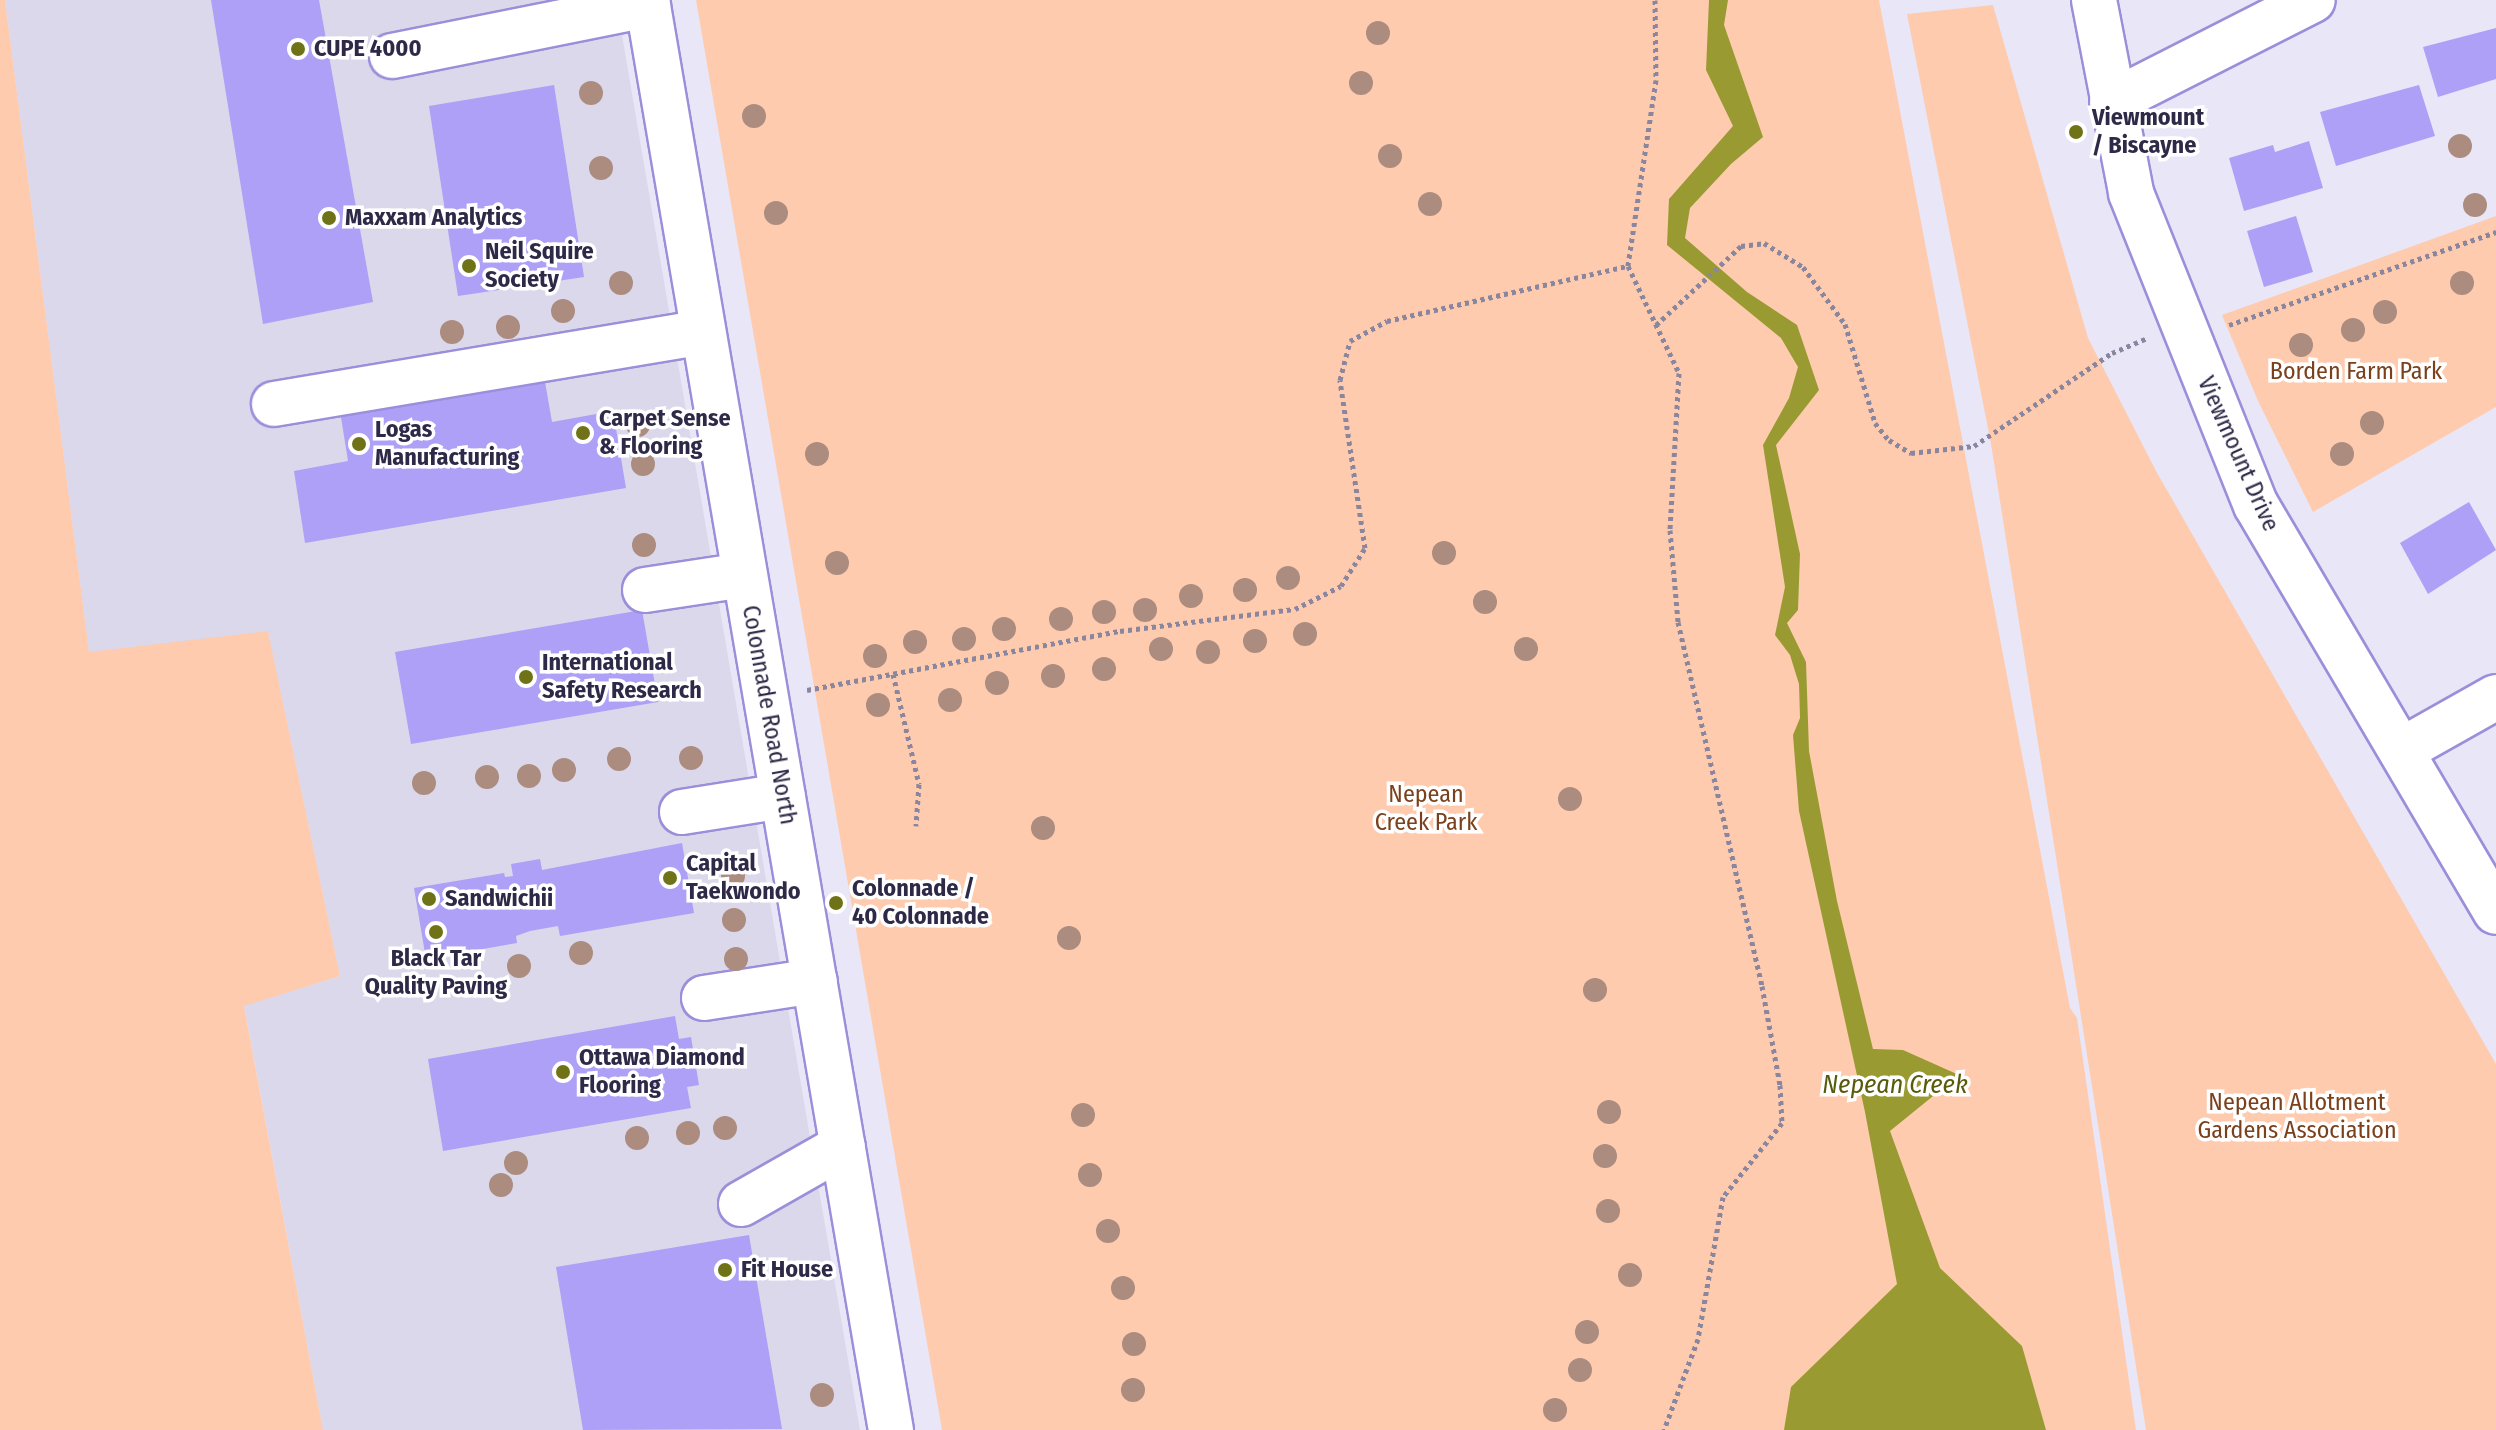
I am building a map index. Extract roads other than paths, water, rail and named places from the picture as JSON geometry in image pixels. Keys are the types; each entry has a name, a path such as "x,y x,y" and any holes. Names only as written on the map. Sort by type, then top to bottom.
{"street":[{"name":"Viewmount Drive","path":"2094,0 2131,193 2256,505 2496,912"},
{"path":"2112,102 2313,0"},
{"path":"392,56 648,3"},
{"name":"Colonnade Road North","path":"648,3 891,1430"},
{"path":"274,404 703,332"},
{"path":"645,590 744,575"},
{"path":"2402,750 2496,697"},
{"path":"682,812 783,796"},
{"path":"704,998 815,981"},
{"path":"741,1204 843,1146"}],"water":[{"name":"Nepean Creek","path":"1709,0 1728,0 1724,25 1763,137 1731,164 1690,208 1685,238 1747,292 1797,325 1819,390 1776,445 1800,554 1798,610 1787,623 1806,662 1809,751 1837,901 1873,1049 1903,1050 1959,1075 1890,1131 1940,1268 2022,1346 2046,1430 1784,1430 1791,1387 1897,1284 1865,1112 1799,811 1793,735 1800,718 1799,684 1790,655 1775,635 1785,587 1763,445 1789,398 1798,367 1781,338 1667,245 1669,199 1733,126 1706,70"}],"place":[{"name":"CUPE 4000","path":"298,49"},
{"name":"Viewmount / Biscayne","path":"2076,132"},
{"name":"Maxxam Analytics","path":"329,218"},
{"name":"Neil Squire Society","path":"469,266"},
{"name":"Carpet Sense & Flooring","path":"583,433"},
{"name":"Logas Manufacturing","path":"359,444"},
{"name":"International Safety Research","path":"526,677"},
{"name":"Capital Taekwondo","path":"670,878"},
{"name":"Sandwichii","path":"429,899"},
{"name":"Colonnade / 40 Colonnade","path":"836,903"},
{"name":"Black Tar Quality Paving","path":"436,932"},
{"name":"Ottawa Diamond Flooring","path":"563,1072"},
{"name":"Fit House","path":"725,1270"}],"park label":[{"name":"Borden Farm Park","path":"2356,372"},
{"name":"Nepean Creek Park","path":"1426,809"},
{"name":"Nepean Allotment Gardens Association","path":"2297,1117"}]}
